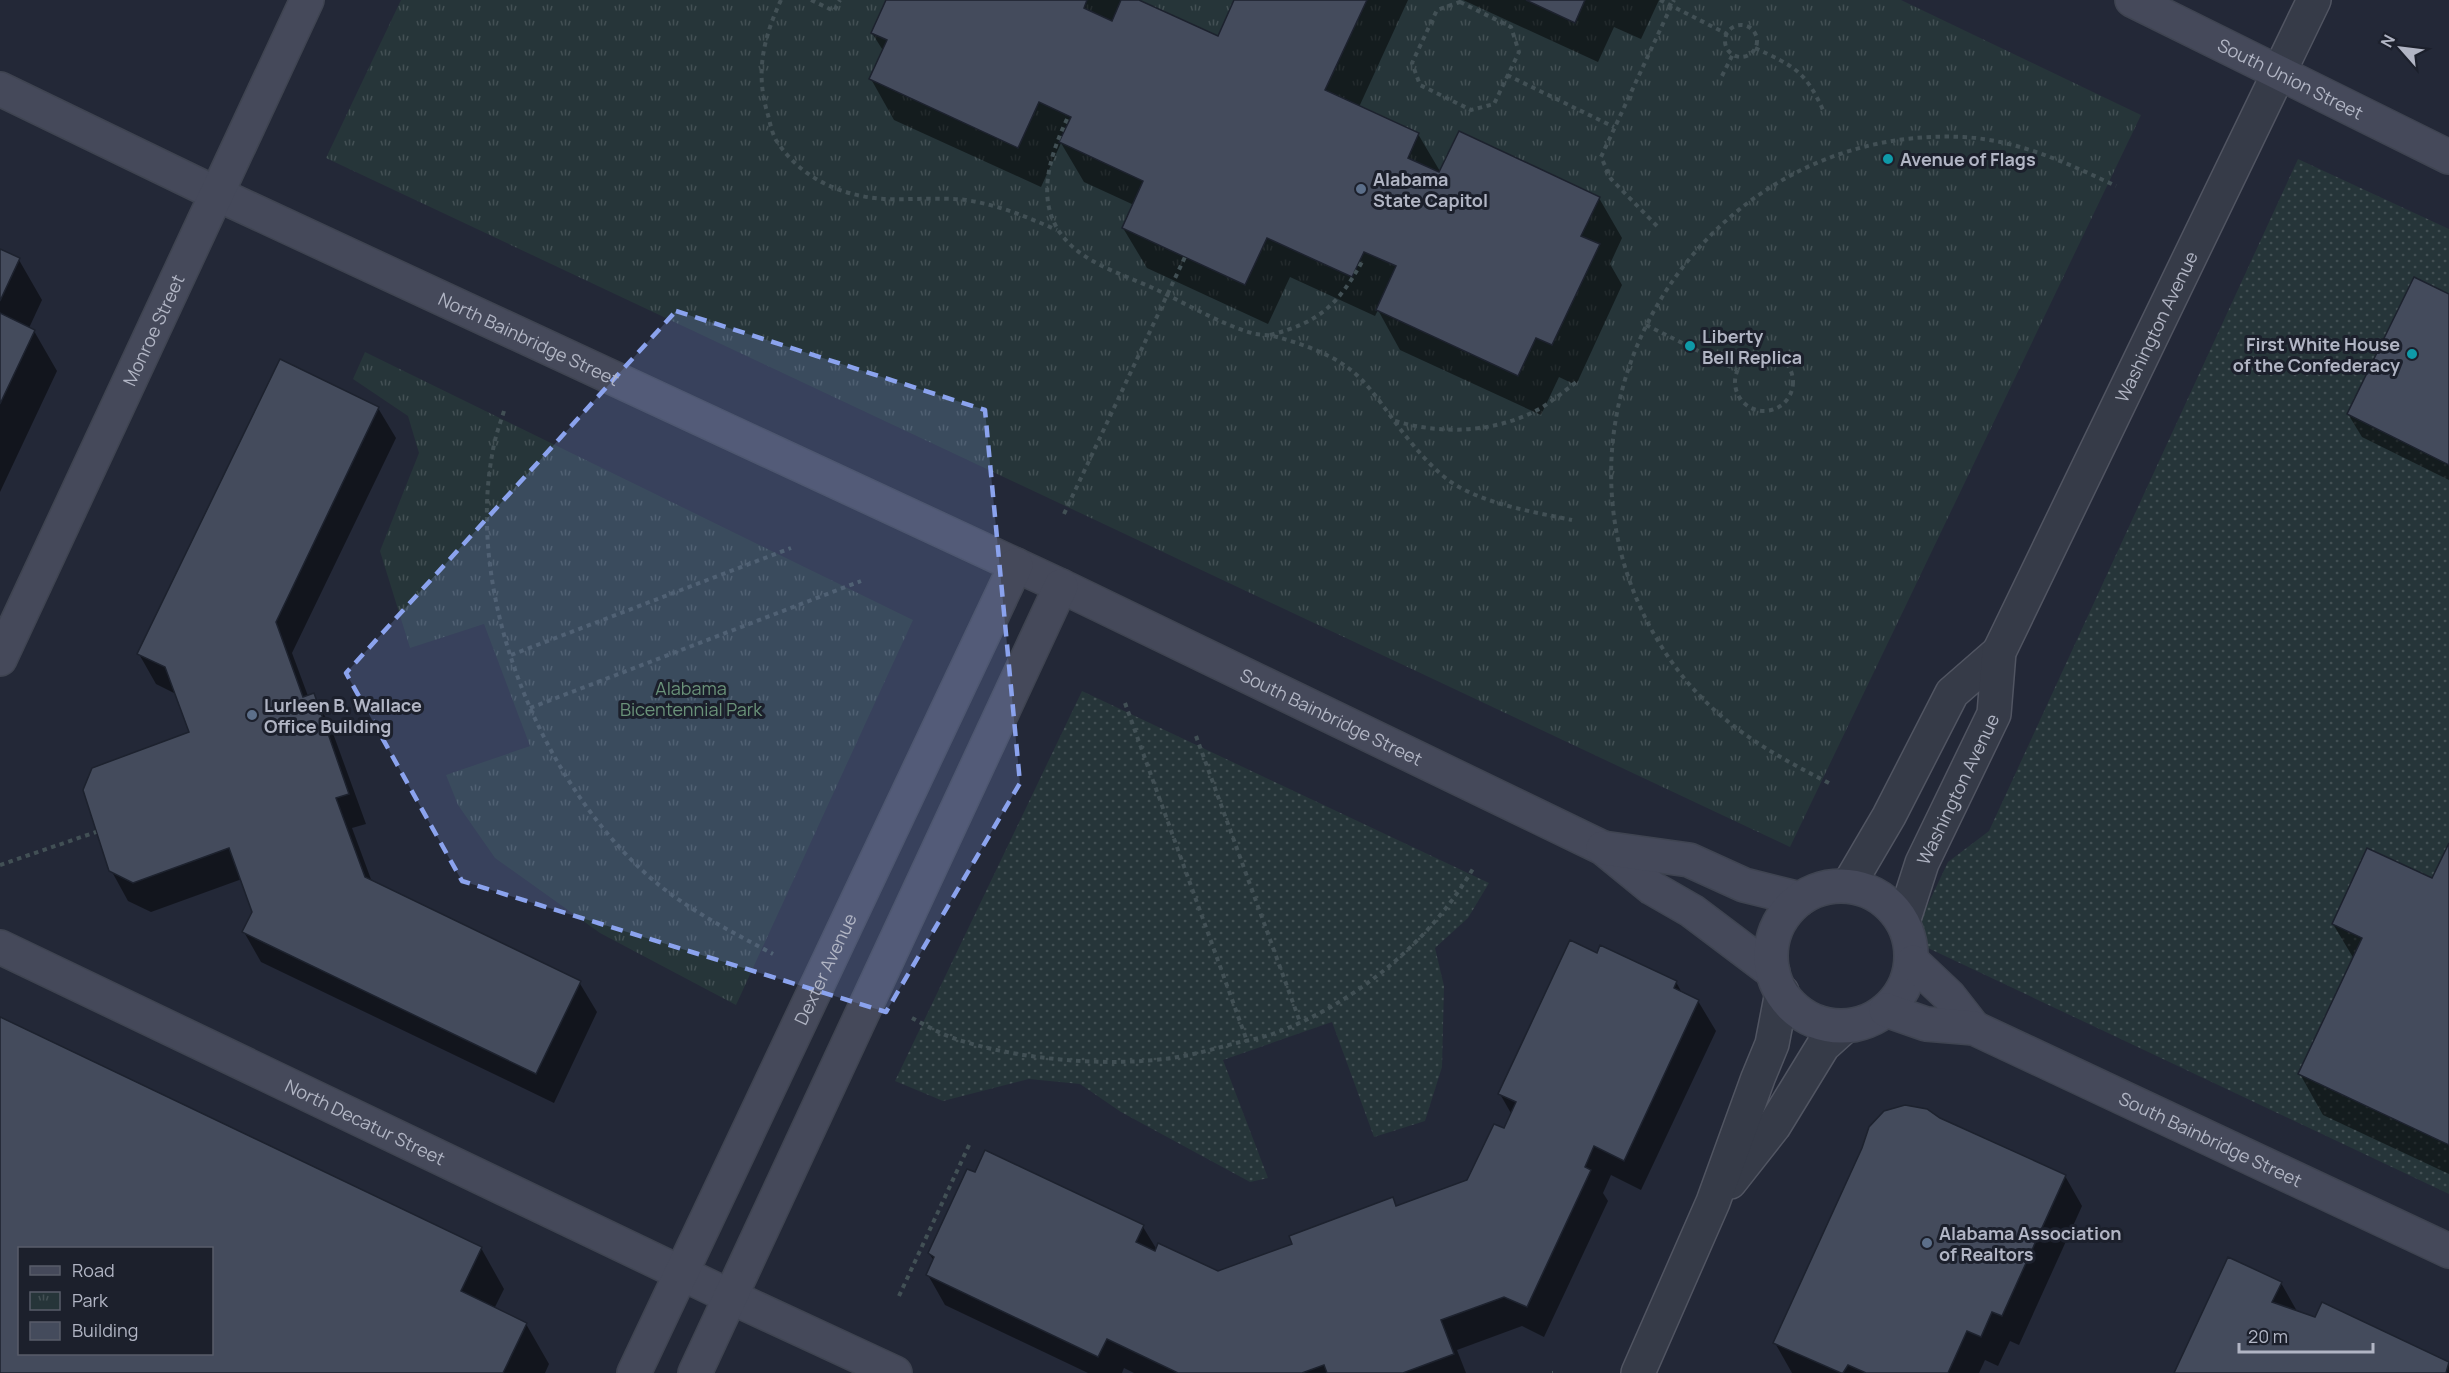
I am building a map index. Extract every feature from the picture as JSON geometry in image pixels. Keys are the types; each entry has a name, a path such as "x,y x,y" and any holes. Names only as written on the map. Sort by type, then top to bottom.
{"street":[{"name":"Monroe Street","path":"0,659 307,0"},
{"name":"South Union Street","path":"2132,0 2192,28 2279,75 2449,157"},
{"name":"Washington Avenue","path":"1903,922 1922,863 1994,714 1999,652 2314,0"},
{"name":"North Bainbridge Street","path":"0,89 217,194 1060,586"},
{"name":"Dexter Avenue","path":"634,1373 1016,565"},
{"name":"South Bainbridge Street","path":"1060,586 1603,848 1652,888 1692,910 1777,982"},
{"path":"695,1373 1060,586"},
{"name":"Washington Avenue","path":"1848,886 1889,816 1952,693 1999,652"},
{"name":"South Bainbridge Street","path":"1603,848 1689,860 1744,885 1800,899"},
{"path":"1638,1373 1713,1202 1772,1044 1777,982 1771,951 1774,937 1786,912 1800,899 1820,889 1848,886 1860,888 1885,901 1903,922 1913,962 1903,988 1896,1000 1875,1018 1844,1027 1823,1046 1774,1126 1713,1202"},
{"name":"North Decatur Street","path":"0,947 731,1297 895,1373"},
{"name":"South Bainbridge Street","path":"1913,962 1949,996 1974,1028"},
{"path":"1777,982 1787,1002 1809,1019 1844,1027"},
{"name":"South Bainbridge Street","path":"1886,1010 1926,1024 1974,1028 2449,1251"}],"path":[{"path":"781,0 765,42 760,78 776,139 795,165 822,184 849,194 882,199 963,200 992,204 1058,230"},
{"path":"810,0 834,11 840,0"},
{"path":"1660,0 1727,34"},
{"path":"1657,226 1611,179 1601,157 1674,0"},
{"path":"1460,2 1511,27 1519,52 1507,75 1494,104 1471,110 1420,85 1412,63 1437,10 1460,2"},
{"path":"1743,25 1748,27 1755,33 1755,48 1741,57 1733,54 1725,44 1727,34 1733,27 1743,25"},
{"path":"1755,48 1792,66 1805,77 1814,88 1823,110"},
{"path":"1722,76 1733,54"},
{"path":"1507,75 1614,127"},
{"path":"1067,119 1054,146 1045,187 1048,210 1058,230 1074,248 1096,261 1229,324 1299,344 1344,365 1363,381 1432,465 1458,486 1514,508 1572,520"},
{"path":"1829,783 1773,755 1709,706 1663,649 1646,621 1620,548 1614,512 1612,444 1616,413 1624,381 1646,325 1671,281 1691,254 1740,208 1769,187 1795,173 1860,148 1927,138 1964,137 1993,141 2026,148 2061,160 2116,186"},
{"path":"1064,514 1185,257"},
{"path":"1266,336 1317,318 1334,304 1349,286 1363,261"},
{"path":"1646,325 1737,370"},
{"path":"1761,352 1781,357 1792,374 1791,393 1776,408 1759,411 1751,408 1738,396 1735,387 1737,370 1752,355 1761,352"},
{"path":"1394,421 1423,429 1453,431 1489,426 1522,416 1541,407 1579,380"},
{"path":"504,411 493,451 488,494 491,575 511,655 541,734 566,779 588,811 622,851 663,888 709,920 774,954"},
{"path":"511,655 791,548"},
{"path":"530,708 861,581"},
{"path":"1125,703 1246,1041"},
{"path":"1196,736 1300,1022"},
{"path":"0,865 96,832"},
{"path":"912,1018 952,1037 991,1048 1044,1057 1095,1061 1137,1061 1178,1057 1274,1034 1354,993 1392,962 1445,909 1474,867"},
{"path":"899,1296 970,1143"}],"highlighted area":[{"path":"676,311 985,410 1020,783 886,1012 462,881 346,673"}],"green space":[{"path":"401,0 1901,0 2141,115 1790,847 326,158"},
{"path":"2298,159 2449,229 2449,1194 1911,940 1948,862 1989,831"},
{"name":"Alabama Bicentennial Park","path":"365,352 913,620 736,1005 600,933 495,858 458,805 446,775 530,746 484,624 410,648 380,551 419,453 408,416 353,379"},
{"path":"1082,691 1489,883 1468,918 1435,948 1444,986 1442,1067 1425,1121 1374,1137 1332,1022 1223,1060 1268,1178 1250,1182 1121,1112 1080,1084 1029,1079 943,1101 895,1081"}],"building":[{"name":"Alabama State Capitol","path":"886,0 1087,0 1084,8 1112,21 1121,0 1139,0 1218,36 1234,0 1367,0 1325,90 1419,133 1408,158 1439,172 1459,131 1600,197 1581,236 1600,244 1552,345 1536,338 1518,376 1376,310 1396,266 1364,252 1352,277 1267,238 1245,285 1122,228 1143,181 1059,142 1071,117 1039,102 1018,148 869,79 887,40 871,33"},
{"path":"1526,0 1585,0 1575,23"},
{"path":"0,249 20,258 0,301"},
{"name":"First White House of the Confederacy","path":"2414,277 2449,294 2449,465 2347,414"},
{"path":"0,313 35,330 0,404"},
{"name":"Lurleen B. Wallace Office Building","path":"280,359 379,407 276,622 303,697 314,693 349,794 336,798 365,877 581,981 536,1074 242,932 252,912 229,848 133,883 109,871 83,790 92,768 189,732 165,667 137,654"},
{"path":"2449,843 2449,1145 2298,1074 2362,938 2332,924 2367,848 2432,878"},
{"path":"1570,940 1597,953 1600,945 1677,981 1674,988 1699,1000 1624,1161 1594,1146 1585,1167 1591,1170 1527,1307 1504,1297 1441,1320 1454,1354 1403,1373 1327,1373 1324,1365 1302,1373 1178,1373 1107,1339 1098,1357 926,1275 934,1257 928,1253 967,1169 975,1172 985,1150 1144,1225 1136,1242 1155,1251 1158,1243 1218,1271 1292,1244 1289,1236 1393,1197 1396,1206 1467,1180 1494,1124 1504,1128 1516,1102 1498,1094"},
{"path":"0,1017 482,1247 461,1291 527,1323 503,1373 0,1373"},
{"name":"Alabama Association of Realtors","path":"1905,1105 1927,1109 1940,1118 2066,1175 2002,1316 1992,1312 1981,1337 1967,1331 1948,1373 1866,1373 1848,1365 1841,1373 1773,1343 1862,1148 1869,1127 1884,1111"},
{"path":"2228,1257 2282,1282 2272,1302 2315,1317 2322,1302 2449,1362 2446,1373 2174,1373"}],"place":[{"name":"Avenue of Flags","path":"1888,159"},
{"name":"Alabama State Capitol","path":"1361,189"},
{"name":"Liberty Bell Replica","path":"1690,346"},
{"name":"First White House of the Confederacy","path":"2412,354"},
{"name":"Lurleen B. Wallace Office Building","path":"252,715"},
{"name":"Alabama Association of Realtors","path":"1927,1243"}]}
